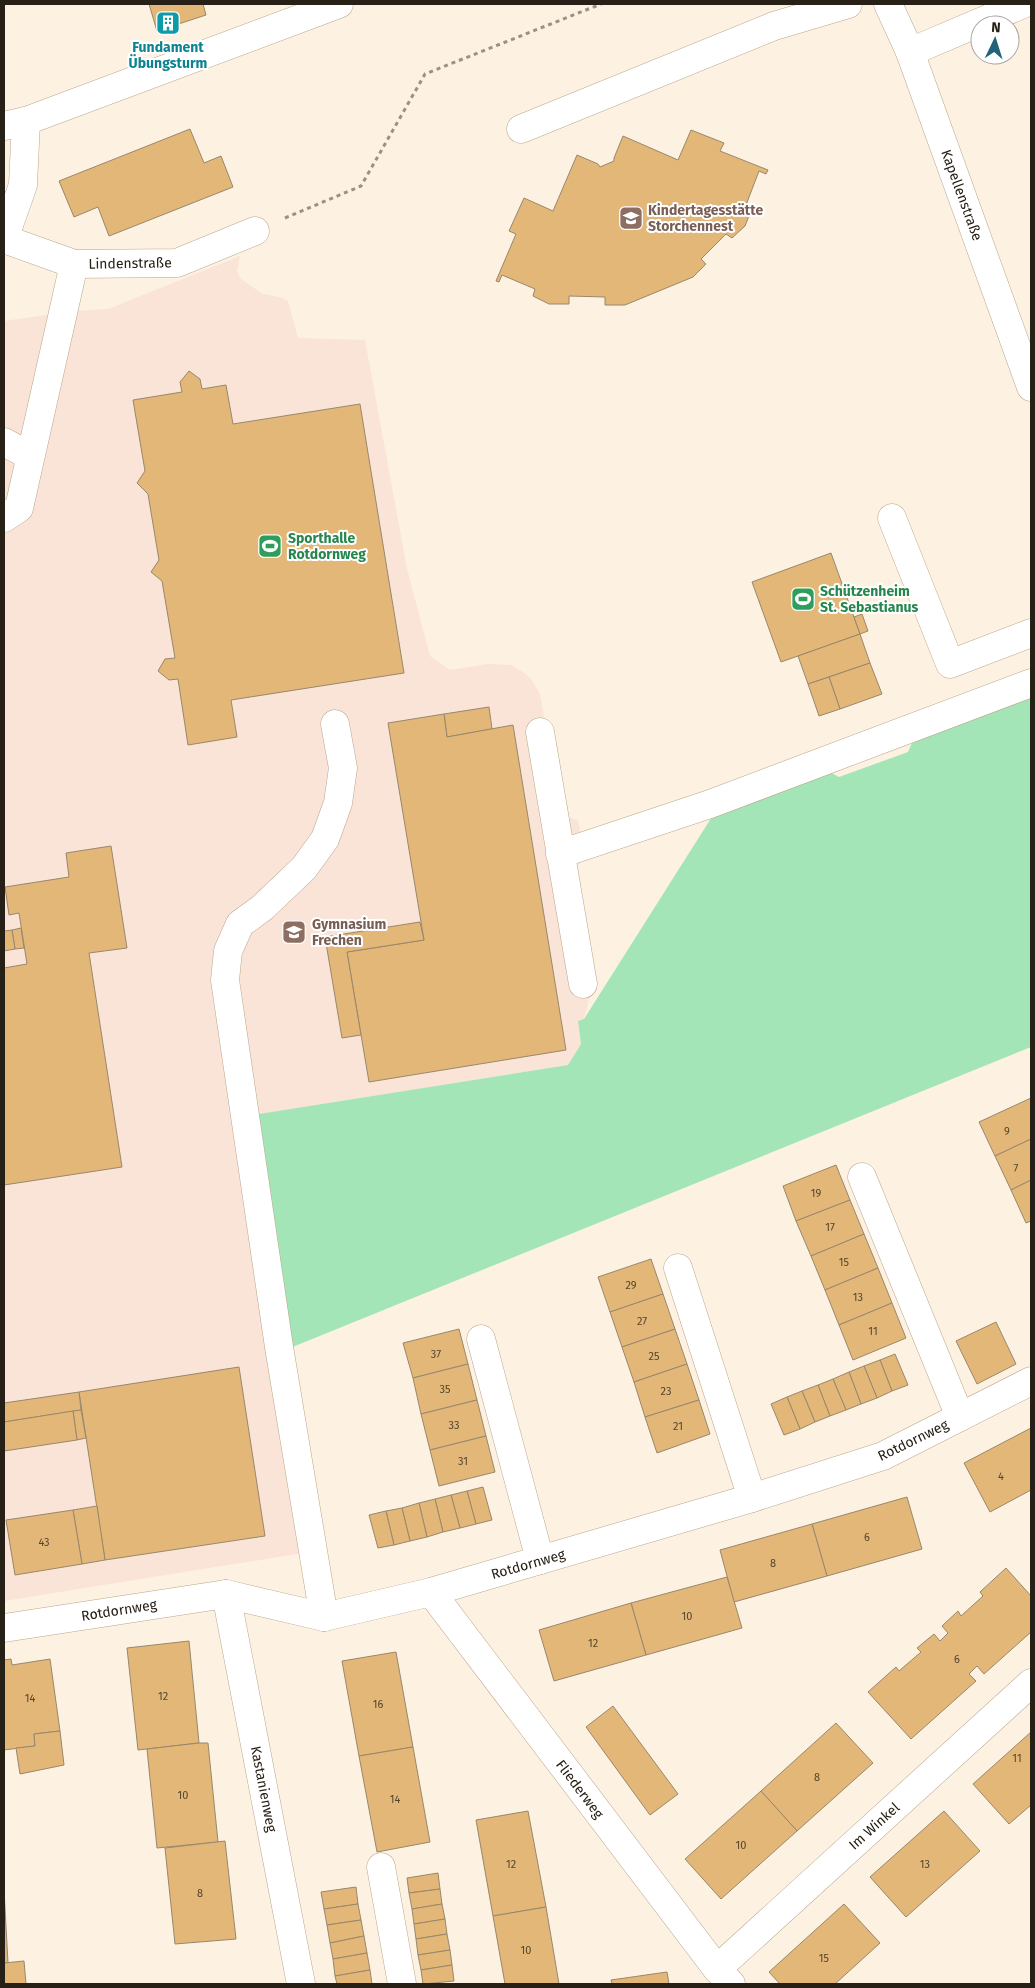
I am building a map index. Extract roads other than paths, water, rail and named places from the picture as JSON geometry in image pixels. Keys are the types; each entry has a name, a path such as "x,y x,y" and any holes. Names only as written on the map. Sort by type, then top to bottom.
{"street":[{"path":"4,239 23,185 15,123 339,4"},
{"name":"Kapellenstraße","path":"888,4 910,52 1031,387"},
{"path":"910,52 1023,4"},
{"path":"521,129 774,26 836,6"},
{"name":"Lindenstraße","path":"4,239 74,264 177,263 255,231"},
{"path":"4,518 19,508 74,264"},
{"path":"4,442 30,456"},
{"path":"892,518 950,664 1031,633"},
{"path":"560,854 710,804 1031,683"},
{"path":"324,1618 280,1347 225,980 228,951 240,924 262,908 304,868 325,839 338,803 342,768 335,724"},
{"path":"540,732 583,984"},
{"path":"862,1176 960,1417"},
{"path":"678,1268 752,1498"},
{"path":"481,1340 540,1560"},
{"name":"Rotdornweg","path":"4,1628 226,1594 324,1618 431,1592 752,1498 884,1456 1031,1381"},
{"name":"Fliederweg","path":"431,1592 724,1977"},
{"name":"Kastanienweg","path":"226,1594 301,1984"},
{"name":"Im Winkel","path":"724,1977 1031,1683"},
{"path":"380,1867 402,1984"}],"place":[{"name":"Fundament Übungsturm","path":"168,23"},
{"name":"Kindertagesstätte Storchennest","path":"631,218"},
{"name":"Sporthalle Rotdornweg","path":"270,546"},
{"name":"Schützenheim St. Sebastianus","path":"803,599"},
{"name":"Gymnasium Frechen","path":"294,932"}]}
